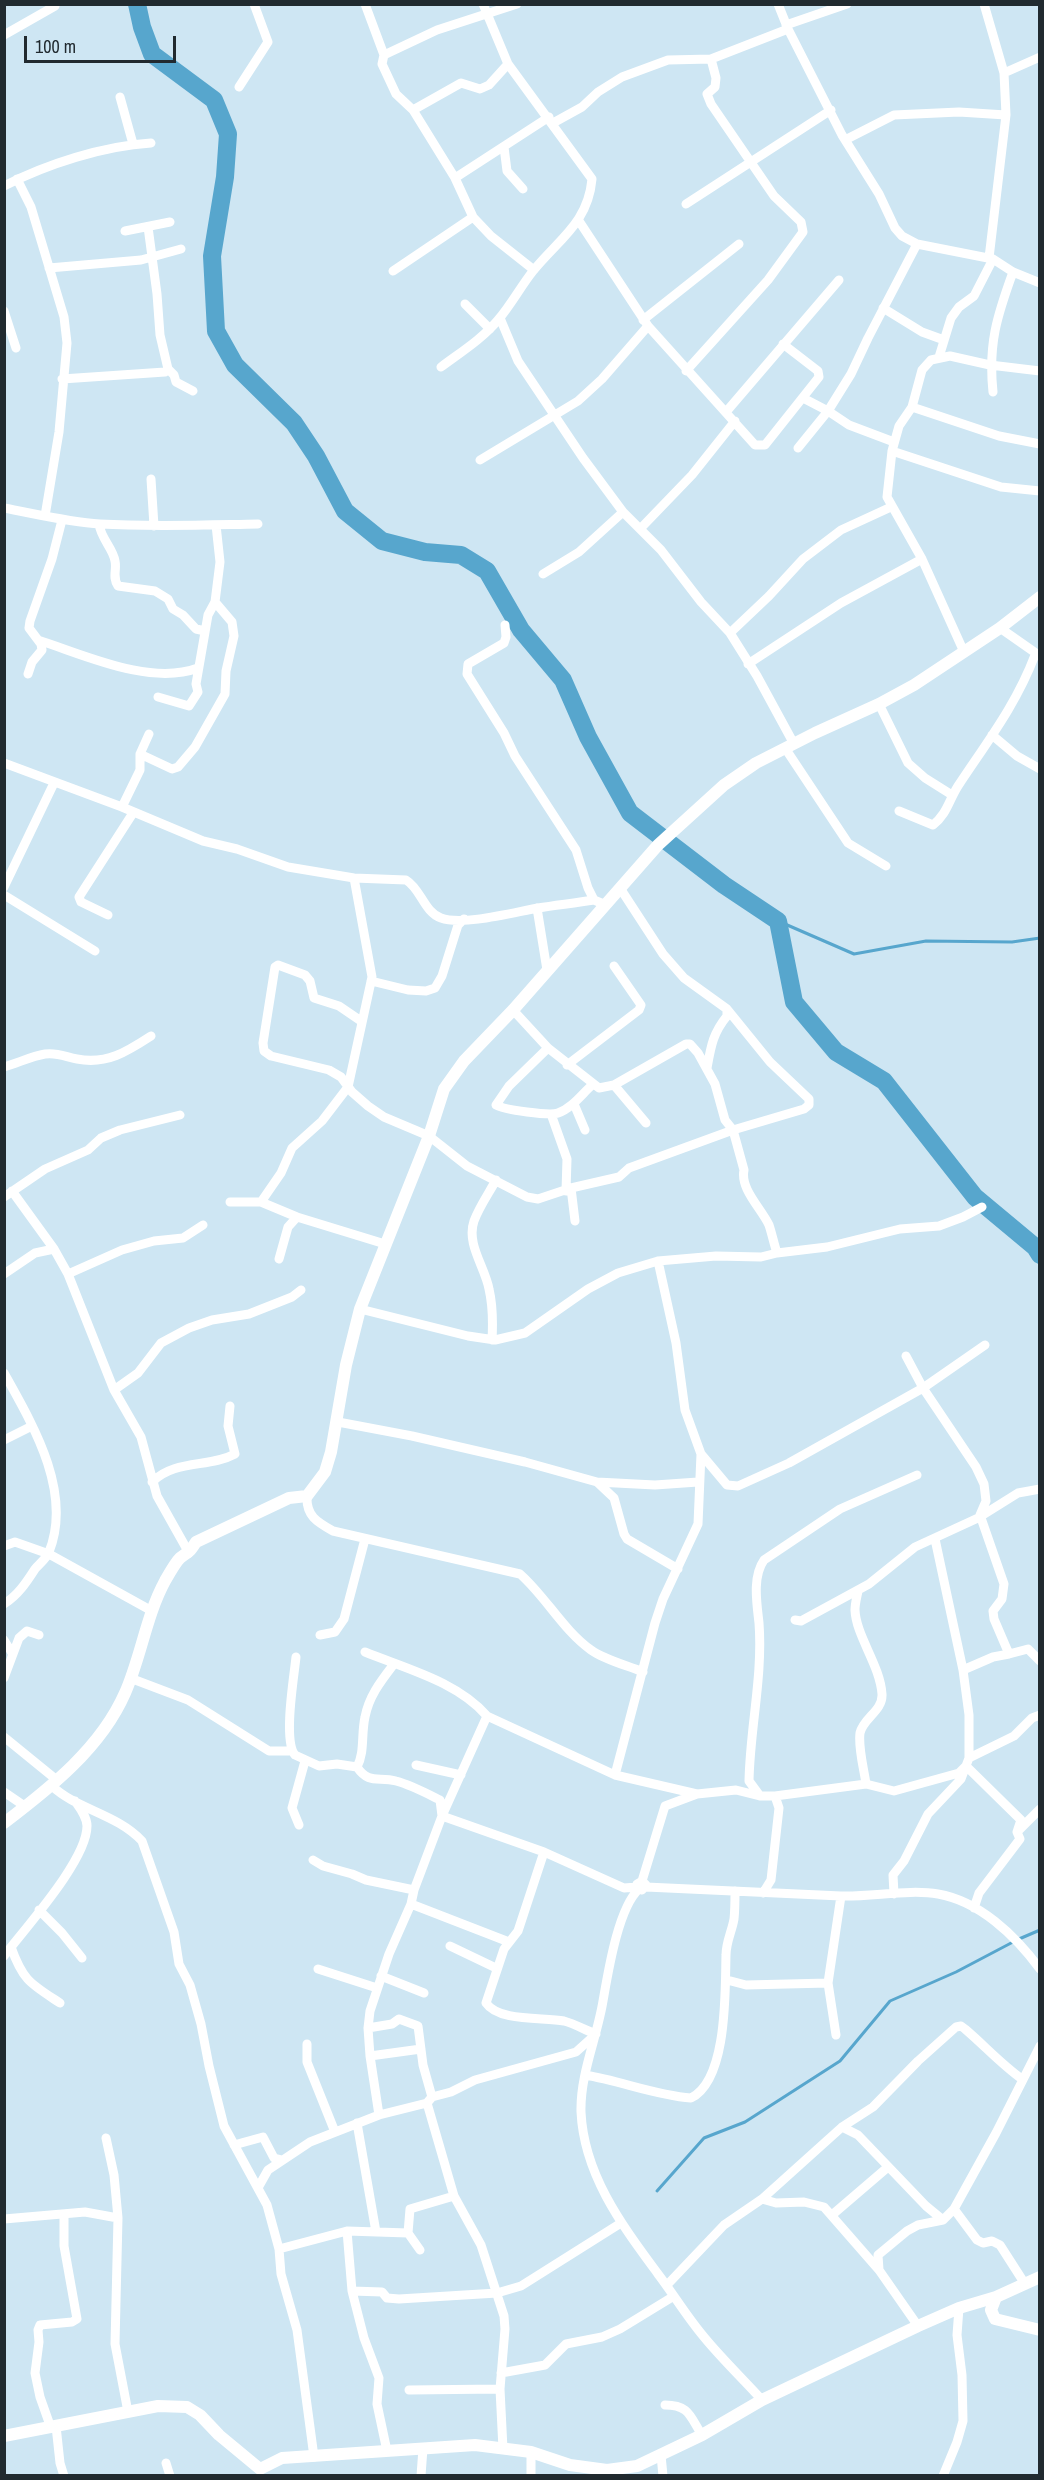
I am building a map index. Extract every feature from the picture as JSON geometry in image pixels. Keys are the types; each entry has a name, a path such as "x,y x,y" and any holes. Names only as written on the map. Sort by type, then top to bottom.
{"street":[{"path":"239,87 268,42 254,4"},
{"path":"365,4 384,55 382,63 396,94 413,110 455,178 474,216 491,236 534,270"},
{"path":"441,367 490,329 534,270 579,221 588,204 592,179 508,64 483,4"},
{"path":"384,55 436,30 517,4"},
{"path":"778,4 787,27 845,140 879,194 895,228 902,236 917,244 991,258 1013,272 1040,283"},
{"path":"455,178 551,120 582,107 598,92 622,77 668,60 711,59 847,4"},
{"path":"939,357 951,318 974,296 991,258 1006,115 1004,73 984,4"},
{"path":"4,35 55,6"},
{"path":"1004,73 1040,57"},
{"path":"686,371 768,280 803,232 801,222 774,196 711,104 707,94 715,87 716,78 711,59"},
{"path":"413,110 461,83 480,89 489,85 508,64"},
{"path":"120,97 134,144"},
{"path":"686,204 753,163 831,110"},
{"path":"845,140 894,115 958,112 1006,115"},
{"path":"4,186 50,165 134,144 151,143"},
{"path":"504,147 507,171 523,189"},
{"path":"17,180 31,207 64,317 67,343 59,432 45,516"},
{"path":"393,271 474,216"},
{"path":"579,221 645,323 755,445 765,445 818,381 818,371 783,344"},
{"path":"126,231 170,222"},
{"path":"148,227 158,294 160,335 168,369 176,382 193,391"},
{"path":"480,460 578,401 602,379 645,323 738,244"},
{"path":"798,448 828,411 851,374 917,244"},
{"path":"49,268 152,257 181,249"},
{"path":"993,392 990,365 997,316 1013,272"},
{"path":"726,412 839,280"},
{"path":"465,304 490,329"},
{"path":"883,308 922,332 944,340"},
{"path":"4,311 16,348"},
{"path":"500,318 518,361 623,512 661,550 701,602 730,633 790,746 848,843 886,866"},
{"path":"964,652 922,559 891,507 887,496 893,447 899,426 912,407 922,370 931,360 950,356 990,365 1040,371"},
{"path":"62,379 165,372 168,369"},
{"path":"804,398 849,425 893,447 1001,487 1040,491"},
{"path":"912,407 999,436 1040,444"},
{"path":"640,529 692,475 735,422"},
{"path":"151,479 154,526"},
{"path":"730,633 803,559 841,530 891,507"},
{"path":"4,508 62,520 99,524 154,526 258,524"},
{"path":"543,574 579,552 623,512"},
{"path":"28,674 32,662 42,650 29,628 30,621 52,559 62,520"},
{"path":"99,524 101,535 115,560 114,581 118,586 155,591 168,598 173,609 183,615 196,629 205,631"},
{"path":"158,697 184,705 192,703 198,692 196,684 198,668 208,615 215,602 220,562 216,525"},
{"path":"748,664 841,603 922,559"},
{"path":"643,1672 593,1652 578,1640 520,1574 333,1531 310,1515 306,1506 307,1496 325,1472 338,1422 346,1365 360,1309 429,1136 444,1089 464,1061 513,1010 547,970 600,902 620,888 670,833 724,785 756,763 914,685 1000,628 1040,597"},
{"path":"140,754 172,769 178,767 195,747 225,694 226,671 234,636 232,622 215,602"},
{"path":"505,625 504,643 468,664 467,674 504,733 515,756 576,850 588,888 600,902"},
{"path":"899,812 933,825 946,812 952,795 1024,686 1037,655 1000,628"},
{"path":"38,640 134,671 182,673 198,668"},
{"path":"879,704 908,763 925,778 952,795"},
{"path":"122,807 140,770 140,754 149,734"},
{"path":"992,735 1017,756 1040,769"},
{"path":"4,763 122,807 203,841 237,849 288,867 354,878 406,880 414,885 433,912 441,918 464,919 506,915 537,908 600,902"},
{"path":"4,887 54,783"},
{"path":"108,915 81,902 79,897 133,813"},
{"path":"261,1202 281,1173 292,1148 322,1121 348,1087 371,981 354,878"},
{"path":"361,1021 339,1006 314,998 310,981 305,975 278,965 275,967 263,1043 264,1051 271,1056 329,1070 341,1077 368,1106 384,1117 429,1136 467,1166 527,1197 538,1199 619,1177 629,1168 733,1130 804,1109 809,1105 809,1099 770,1062 727,1009 684,978 663,954 620,888"},
{"path":"4,895 95,951"},
{"path":"537,908 547,970"},
{"path":"371,981 408,990 426,991 435,988 442,976 458,925 464,919"},
{"path":"567,1065 639,1010 641,1005 614,966"},
{"path":"706,1068 712,1040 718,1024 727,1016 727,1009"},
{"path":"513,1010 548,1048 599,1088 614,1085 686,1044 690,1044 698,1053 715,1084 725,1120 733,1130 744,1170 742,1176 746,1187 769,1226 777,1253"},
{"path":"4,1067 44,1054 62,1054 77,1059 98,1061 124,1054 151,1036"},
{"path":"548,1048 509,1086 496,1105 505,1109 558,1113 574,1104 592,1084"},
{"path":"614,1085 646,1123"},
{"path":"574,1104 585,1130"},
{"path":"180,1114 120,1130 101,1138 88,1150 45,1169 8,1194 54,1249 68,1274 114,1390 141,1437 157,1496 189,1554"},
{"path":"551,1114 567,1159 569,1189 575,1221"},
{"path":"492,1340 493,1311 490,1294 472,1230 474,1221 496,1180"},
{"path":"230,1202 261,1202 297,1217 385,1244"},
{"path":"360,1309 468,1336 492,1340 512,1338 525,1333 588,1289 618,1274 658,1261 716,1256 761,1257 826,1247 900,1229 939,1226 982,1207"},
{"path":"279,1259 288,1227 297,1217"},
{"path":"68,1274 122,1250 154,1241 183,1239 203,1225"},
{"path":"4,1274 35,1253 54,1249"},
{"path":"658,1261 676,1343 685,1410 701,1454 723,1483 738,1486 789,1463 923,1388 985,1345"},
{"path":"114,1390 138,1373 161,1343 189,1328 212,1320 246,1314 292,1297 301,1290"},
{"path":"906,1356 923,1388 976,1467 984,1484 986,1501 980,1515 1004,1584 1002,1599 993,1611 1009,1654"},
{"path":"4,1373 32,1426 52,1479 58,1514 49,1554 13,1598 4,1604"},
{"path":"152,1482 161,1473 179,1467 223,1460 235,1454 228,1426 230,1406"},
{"path":"338,1422 525,1461 597,1482 655,1485 698,1482"},
{"path":"4,1440 32,1426"},
{"path":"615,1775 663,1599 698,1524 701,1454"},
{"path":"760,1796 749,1781 760,1656 758,1569 764,1560 840,1509 917,1475"},
{"path":"597,1482 614,1497 627,1539 678,1569"},
{"path":"795,1620 801,1621 858,1591 915,1547 935,1539 1018,1493 1040,1489"},
{"path":"4,1823 55,1784 109,1722 125,1693 152,1611 165,1581 180,1558 189,1554 195,1542 285,1499 307,1496"},
{"path":"320,1635 335,1632 344,1619 365,1539"},
{"path":"894,1894 893,1875 904,1861 928,1815 962,1779 968,1762 969,1714 963,1670 935,1539"},
{"path":"4,1546 15,1542 49,1554 152,1611"},
{"path":"858,1591 855,1611 862,1635 872,1656 882,1694 880,1704 863,1725 860,1735 866,1784"},
{"path":"4,1678 12,1653 24,1632 27,1630 39,1635"},
{"path":"4,1640 12,1653"},
{"path":"963,1670 993,1657 1028,1649 1040,1660"},
{"path":"366,1652 430,1678 469,1699 488,1716 615,1775 697,1794"},
{"path":"292,1751 290,1703 296,1657"},
{"path":"357,1767 363,1756 361,1743 364,1719 370,1699 394,1664"},
{"path":"130,1678 188,1700 269,1751 292,1751 305,1761 319,1766 337,1764 357,1767 363,1776 378,1780 394,1780 440,1800 442,1816"},
{"path":"762,2400 703,2337 621,2223 592,2169 583,2133 581,2109 585,2075 596,2034 609,1967 624,1914 641,1886 665,1806 697,1794 736,1790 760,1796 775,1796 866,1784 894,1791 959,1773 968,1762 1014,1736 1032,1718 1040,1715"},
{"path":"379,2115 368,2028 377,1988 411,1904 414,1890 442,1816 488,1716"},
{"path":"4,1737 55,1784 63,1796 74,1799 132,1830 142,1840 174,1932 179,1964 190,1985 224,2126 259,2186 267,2205 279,2249 281,2274 297,2330 314,2457"},
{"path":"299,1825 292,1808 305,1761"},
{"path":"968,1762 1021,1820 1017,1832 1020,1839 979,1893 974,1908"},
{"path":"416,1766 461,1775"},
{"path":"4,1792 26,1807"},
{"path":"763,1893 771,1880 779,1808 775,1796"},
{"path":"4,1956 71,1868 84,1840 87,1827 86,1818 74,1799"},
{"path":"1017,1832 1040,1809"},
{"path":"442,1816 544,1852 624,1887 841,1896 936,1893 954,1898 974,1908 1001,1927 1020,1944 1040,1969"},
{"path":"544,1852 518,1931 509,1942 496,1968 486,1998 490,2008 515,2017 563,2021 596,2034"},
{"path":"313,1860 322,1866 366,1880 414,1890"},
{"path":"585,2075 615,2080 675,2097 691,2098 702,2089 715,2063 721,2039 727,1980 726,1956 728,1937 734,1922 735,1892"},
{"path":"836,2035 828,1983 841,1896"},
{"path":"411,1904 509,1942"},
{"path":"39,1910 68,1939 82,1958"},
{"path":"450,1946 496,1968"},
{"path":"11,1947 22,1974 37,1988 60,2003"},
{"path":"318,1969 377,1988"},
{"path":"381,1976 424,1993"},
{"path":"727,1980 746,1985 828,1983"},
{"path":"368,2028 392,2024 399,2019 407,2020 418,2026 430,2100 454,2196 481,2245 497,2293 505,2329 500,2389 503,2449"},
{"path":"667,2285 724,2225 762,2199 842,2127 873,2107 918,2061 956,2027 961,2026 965,2029 991,2051 1000,2063 1022,2079"},
{"path":"259,2186 268,2170 310,2142 379,2115 430,2100 475,2080 576,2052 596,2034"},
{"path":"307,2044 307,2062 335,2132"},
{"path":"879,2270 878,2255 900,2236 918,2225 944,2220 954,2209 1040,2046"},
{"path":"370,2056 421,2049"},
{"path":"357,2123 376,2232"},
{"path":"842,2127 858,2134 926,2206 944,2220"},
{"path":"234,2145 263,2137 274,2158 282,2160"},
{"path":"106,2138 114,2175 118,2218 115,2344 128,2412"},
{"path":"832,2215 888,2167"},
{"path":"408,2233 410,2209 454,2196"},
{"path":"762,2199 824,2207 879,2270 918,2326"},
{"path":"954,2209 977,2240 983,2243 992,2241 1000,2245 1025,2284"},
{"path":"4,2219 86,2212 118,2218"},
{"path":"64,2214 64,2246 77,2319 72,2322 40,2325 35,2373 40,2397 54,2427 64,2475"},
{"path":"352,2291 382,2292 387,2298 399,2299 497,2293 521,2286 621,2223"},
{"path":"347,2231 352,2291 364,2338 379,2378 377,2404 387,2451"},
{"path":"279,2249 347,2231 408,2233 420,2250"},
{"path":"4,2436 158,2406 187,2407 200,2415 257,2472 282,2458 475,2445 531,2452 570,2465 606,2473 637,2466 702,2435 762,2400 918,2326 958,2308 996,2297 1040,2277"},
{"path":"501,2373 545,2365 566,2344 602,2337 621,2329 675,2296"},
{"path":"996,2297 991,2310 995,2319 1040,2330"},
{"path":"943,2475 963,2421 962,2374 957,2335 958,2308"},
{"path":"409,2390 500,2389"},
{"path":"665,2404 684,2408 702,2435"},
{"path":"421,2475 423,2448"},
{"path":"531,2452 531,2475"},
{"path":"661,2455 663,2475"},
{"path":"166,2463 170,2475"}],"waterway":[{"path":"137,4 142,27 152,54 214,100 228,134 225,177 212,256 216,331 235,365 294,423 316,456 345,511 382,541 425,552 461,555 487,571 521,630 563,680 588,737 630,813 724,885 778,921 794,1002 836,1052 884,1081 975,1197 1035,1247 1040,1255"},
{"path":"778,921 854,954 926,941 1012,942 1040,938"},
{"path":"1019,1939 1040,1930"},
{"path":"657,2191 704,2138 745,2122 840,2061 890,2001 956,1972 1013,1942"}]}
